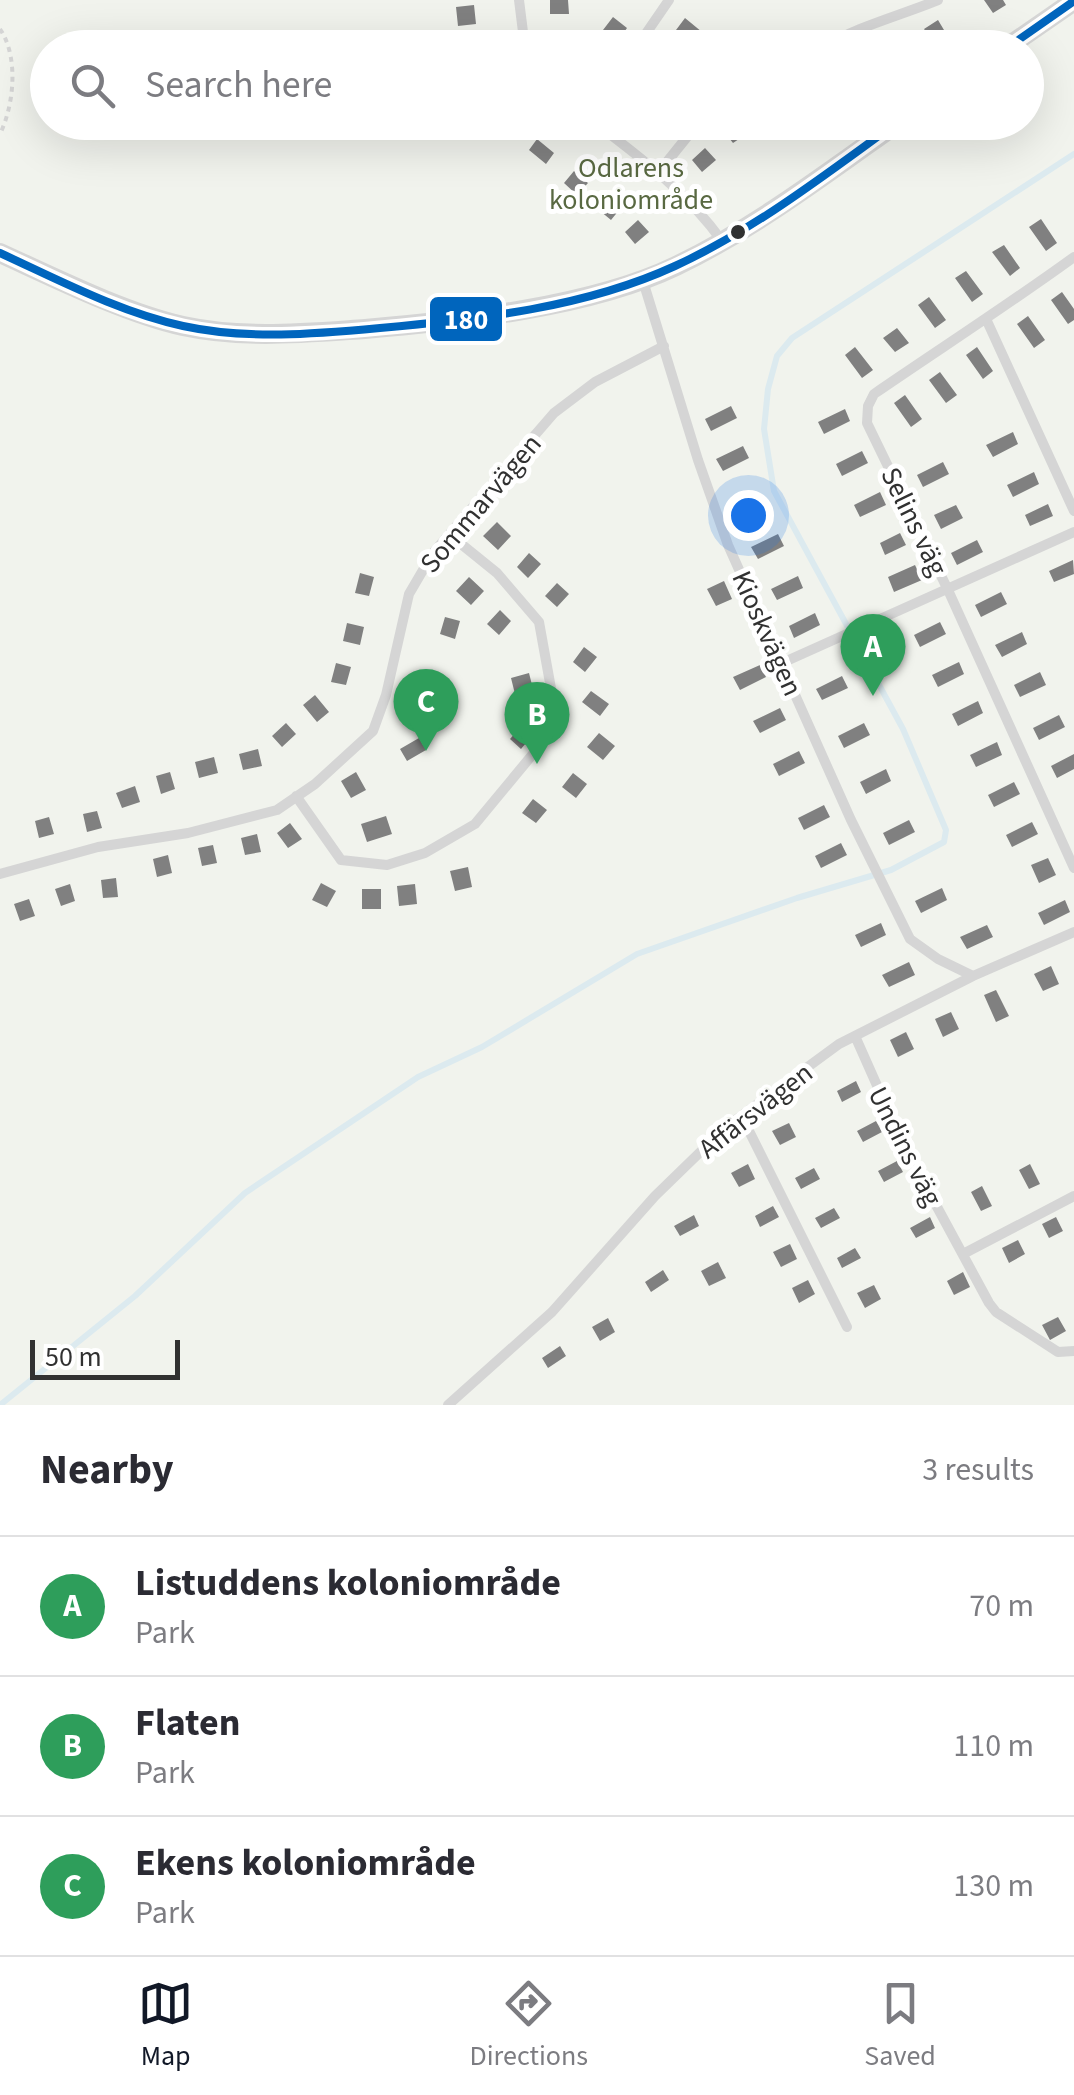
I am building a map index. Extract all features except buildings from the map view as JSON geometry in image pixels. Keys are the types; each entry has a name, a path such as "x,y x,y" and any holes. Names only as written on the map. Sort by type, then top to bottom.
{"street":[{"path":"1033,30 1074,2"},
{"path":"0,253 182,326 242,334 313,333 434,322 519,310 644,281 722,241 873,140"}],"lane":[{"path":"519,0 523,30"},
{"path":"648,30 669,0"},
{"path":"850,30 938,0"},
{"path":"616,140 705,217 722,241"},
{"path":"658,173 685,140"},
{"name":"Selins väg","path":"1074,257 986,321 874,394 868,406 867,424 948,590 1074,868"},
{"name":"Kioskvägen","path":"644,281 728,545 872,865 910,939 938,959 973,976"},
{"path":"986,321 1074,511"},
{"name":"Sommarvägen","path":"0,874 98,848 188,833 277,810 296,796 372,731 386,695 410,594 433,553 554,413 596,382 664,346"},
{"path":"782,664 1074,532"},
{"path":"296,796 341,860 387,866 425,854 475,824 552,730 554,706 539,622 497,574 450,535"},
{"name":"Affärsvägen","path":"448,1405 552,1312 655,1196 726,1126 855,1036 973,976 1074,932"},
{"name":"Undins väg","path":"855,1036 903,1144 996,1312 1058,1352 1074,1351"},
{"path":"742,1116 847,1328"},
{"path":"963,1254 1074,1196"}],"path":[{"path":"0,29 7,40 12,76 9,115 0,134"}],"green space":[{"name":"Odlarens koloniområde","path":"0,0 1074,0 1074,1405 0,1405"}],"waterway":[{"path":"0,1405 135,1296 245,1193 418,1077 482,1047 637,954 891,870 944,842 946,830 903,729 774,491 764,429 768,389 777,356 792,338 1074,154"}],"transit line":[{"name":"180","path":"1033,30 1074,1"},
{"name":"180","path":"0,253 113,304 159,320 207,330 306,334 493,316 568,302 675,266 762,218 873,140"}],"place":[{"name":"Listuddens koloniområde","path":"873,696"},
{"name":"Ekens koloniområde","path":"426,751"},
{"name":"Flaten","path":"537,764"}]}
